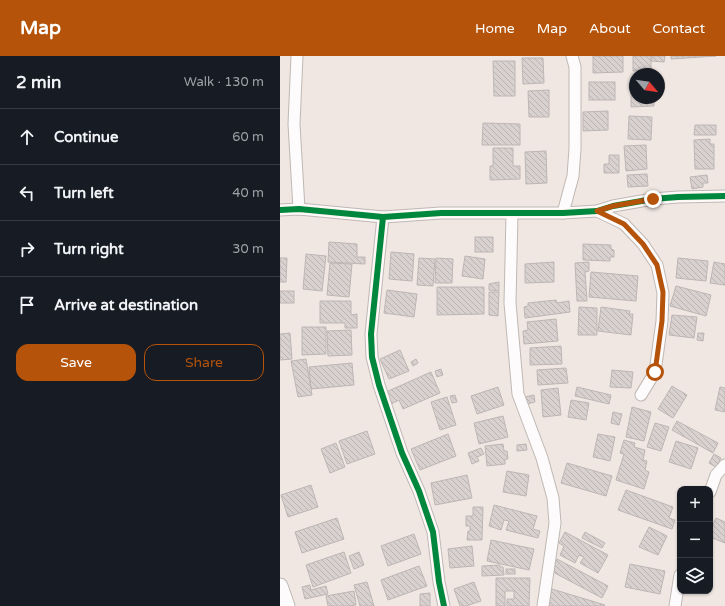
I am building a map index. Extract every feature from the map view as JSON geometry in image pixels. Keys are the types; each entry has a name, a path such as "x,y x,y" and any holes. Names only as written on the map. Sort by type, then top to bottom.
{"street":[{"path":"297,56 294,124 299,209"},
{"path":"563,213 573,176 575,148 575,67 572,56"},
{"path":"280,210 299,209 383,217 441,213 563,213 597,211 613,206 653,199 725,196"},
{"path":"597,211 624,224 643,244 657,265 663,292 660,333 655,372 641,395"},
{"path":"512,214 510,303 518,394 542,458 552,498 555,523 543,606"},
{"path":"383,217 371,334 372,357 379,384 402,453 420,491 433,532 439,582 444,606"},
{"path":"712,486 716,475 725,465"},
{"path":"280,586 286,606"},
{"path":"675,606 677,594"}],"building":[{"path":"593,56 623,56 623,72 593,73"},
{"path":"633,56 651,56 651,68 633,68"},
{"path":"652,56 665,56 664,62 651,61"},
{"path":"671,56 716,56 671,59"},
{"path":"522,58 543,58 544,83 523,84"},
{"path":"493,61 515,61 515,96 494,96"},
{"path":"589,82 615,82 615,100 589,100"},
{"path":"549,90 549,117 529,117 528,91"},
{"path":"631,104 654,104 654,106 631,107"},
{"path":"608,111 608,130 583,131 583,112"},
{"path":"629,116 652,117 651,140 628,139"},
{"path":"483,123 520,124 520,145 482,145"},
{"path":"695,125 716,125 716,135 694,135"},
{"path":"710,139 710,144 714,144 714,169 695,169 694,140"},
{"path":"646,145 647,169 626,171 624,146"},
{"path":"493,148 513,148 513,166 520,166 520,179 490,180 490,166 493,166"},
{"path":"546,151 547,183 526,184 525,152"},
{"path":"609,155 619,155 619,173 604,173 604,164 609,164"},
{"path":"647,174 648,186 628,187 627,175"},
{"path":"707,175 708,183 703,183 703,187 692,189 690,177"},
{"path":"475,237 493,237 493,252 475,252"},
{"path":"329,242 357,244 357,257 365,257 365,264 328,262"},
{"path":"583,244 611,245 611,249 614,250 614,257 610,257 610,261 583,260"},
{"path":"391,252 414,254 412,281 389,279"},
{"path":"306,254 326,256 322,291 303,289"},
{"path":"465,256 485,259 483,279 462,276"},
{"path":"280,258 287,258 286,282 280,282"},
{"path":"419,258 435,259 433,286 417,285"},
{"path":"436,258 453,259 452,283 435,283"},
{"path":"678,258 708,261 706,281 676,278"},
{"path":"554,262 554,282 525,283 525,264"},
{"path":"589,262 589,271 585,272 587,301 577,301 575,263"},
{"path":"714,262 725,264 725,285 710,283"},
{"path":"330,263 352,264 349,297 327,295"},
{"path":"591,272 638,276 636,301 589,297"},
{"path":"499,282 499,291 489,290 489,284"},
{"path":"676,286 711,295 706,316 670,306"},
{"path":"437,287 484,287 484,314 437,315"},
{"path":"387,290 417,294 414,317 384,313"},
{"path":"280,291 294,291 294,303 280,303"},
{"path":"489,292 499,292 498,316 489,315"},
{"path":"556,300 557,303 569,301 570,312 525,318 524,307 528,306 528,303"},
{"path":"320,301 351,301 351,315 357,314 357,328 345,328 345,323 320,323"},
{"path":"579,307 597,308 597,335 578,335"},
{"path":"601,307 630,311 629,314 633,314 631,335 598,331"},
{"path":"672,315 697,317 694,338 669,335"},
{"path":"556,319 558,341 524,344 523,331 528,330 527,322"},
{"path":"302,327 326,327 326,354 302,355"},
{"path":"351,330 352,355 328,356 327,331"},
{"path":"290,333 292,359 280,360 280,334"},
{"path":"698,333 704,333 703,341 697,340"},
{"path":"561,346 562,364 530,365 530,348"},
{"path":"400,350 409,371 389,379 380,359"},
{"path":"306,359 312,395 298,397 291,361"},
{"path":"416,359 418,363 413,366 411,362"},
{"path":"352,363 354,385 311,389 309,367"},
{"path":"566,368 568,383 538,385 537,370"},
{"path":"441,369 443,375 437,377 435,371"},
{"path":"612,370 633,372 631,388 610,387"},
{"path":"431,372 440,393 403,409 399,400 391,404 386,392"},
{"path":"672,386 687,395 673,418 658,409"},
{"path":"498,387 504,405 477,414 471,396"},
{"path":"577,387 611,395 609,404 575,396"},
{"path":"720,387 725,388 725,412 715,410"},
{"path":"558,388 561,415 543,417 541,390"},
{"path":"455,395 457,402 452,403 450,396"},
{"path":"534,395 535,402 527,404 525,397"},
{"path":"447,397 456,425 440,430 431,402"},
{"path":"571,400 589,403 586,420 568,417"},
{"path":"632,407 651,412 644,441 626,437"},
{"path":"613,412 622,414 619,425 611,423"},
{"path":"503,416 508,437 479,444 474,423"},
{"path":"677,421 718,443 713,453 672,430"},
{"path":"655,423 669,427 661,451 647,447"},
{"path":"367,431 375,454 347,464 339,441"},
{"path":"448,434 456,456 420,470 411,449"},
{"path":"598,434 615,437 610,461 593,457"},
{"path":"624,440 635,443 634,447 645,450 643,460 647,461 645,470 649,472 644,489 616,480 624,454 620,453"},
{"path":"676,441 698,448 691,469 669,462"},
{"path":"336,443 345,467 330,473 321,449"},
{"path":"503,444 504,451 507,451 508,459 505,459 505,464 487,466 485,446"},
{"path":"526,444 527,450 517,451 517,445"},
{"path":"481,448 484,454 477,457 479,461 472,464 468,453"},
{"path":"714,454 721,458 716,467 709,463"},
{"path":"567,463 612,476 606,496 561,483"},
{"path":"507,471 529,475 526,496 503,492"},
{"path":"467,475 472,498 435,505 431,483"},
{"path":"311,485 318,507 288,517 281,495"},
{"path":"626,490 673,507 669,518 675,520 672,529 618,510"},
{"path":"494,505 537,516 533,529 540,531 538,538 506,530 509,521 504,520 501,530 489,526"},
{"path":"473,507 483,507 482,540 467,540 470,526 466,526 466,516 473,516"},
{"path":"337,518 344,539 302,553 295,532"},
{"path":"716,518 725,522 725,543 713,538 713,524"},
{"path":"649,527 667,536 658,555 639,547"},
{"path":"565,532 608,555 598,573 580,563 584,557 579,555 575,563 560,555 564,546 559,543"},
{"path":"585,532 605,543 602,548 582,538"},
{"path":"414,534 421,554 388,566 381,546"},
{"path":"491,540 534,549 529,570 487,561"},
{"path":"472,546 474,566 450,568 448,549"},
{"path":"344,552 351,573 313,587 306,565"},
{"path":"359,552 364,565 354,569 349,556"},
{"path":"557,559 608,586 602,598 551,571"},
{"path":"630,564 665,571 660,594 625,587"},
{"path":"500,565 500,567 503,567 504,575 482,576 482,566"},
{"path":"419,566 427,586 388,600 381,580"},
{"path":"506,569 515,569 515,574 506,574"},
{"path":"496,578 530,578 529,606 507,606 507,599 514,599 514,591 505,591 505,606 496,606"},
{"path":"367,582 374,606 360,606 354,585"},
{"path":"474,582 481,601 466,606 460,606 454,589"},
{"path":"310,585 311,590 326,586 328,594 305,599 302,587"},
{"path":"552,589 605,605 547,606"},
{"path":"354,591 356,605 328,606 326,596"},
{"path":"430,593 430,606 420,606 420,594"}],"cycle path":[{"path":"280,210 299,209 383,217 441,213 563,213 597,211 613,206 653,199 725,196"},
{"path":"383,217 371,334 372,357 379,385 402,453 419,491 433,532 439,582 444,606"}],"route":[{"path":"653,199 613,206 597,211 624,224 643,244 657,265 663,292 662,321 655,372"}]}
